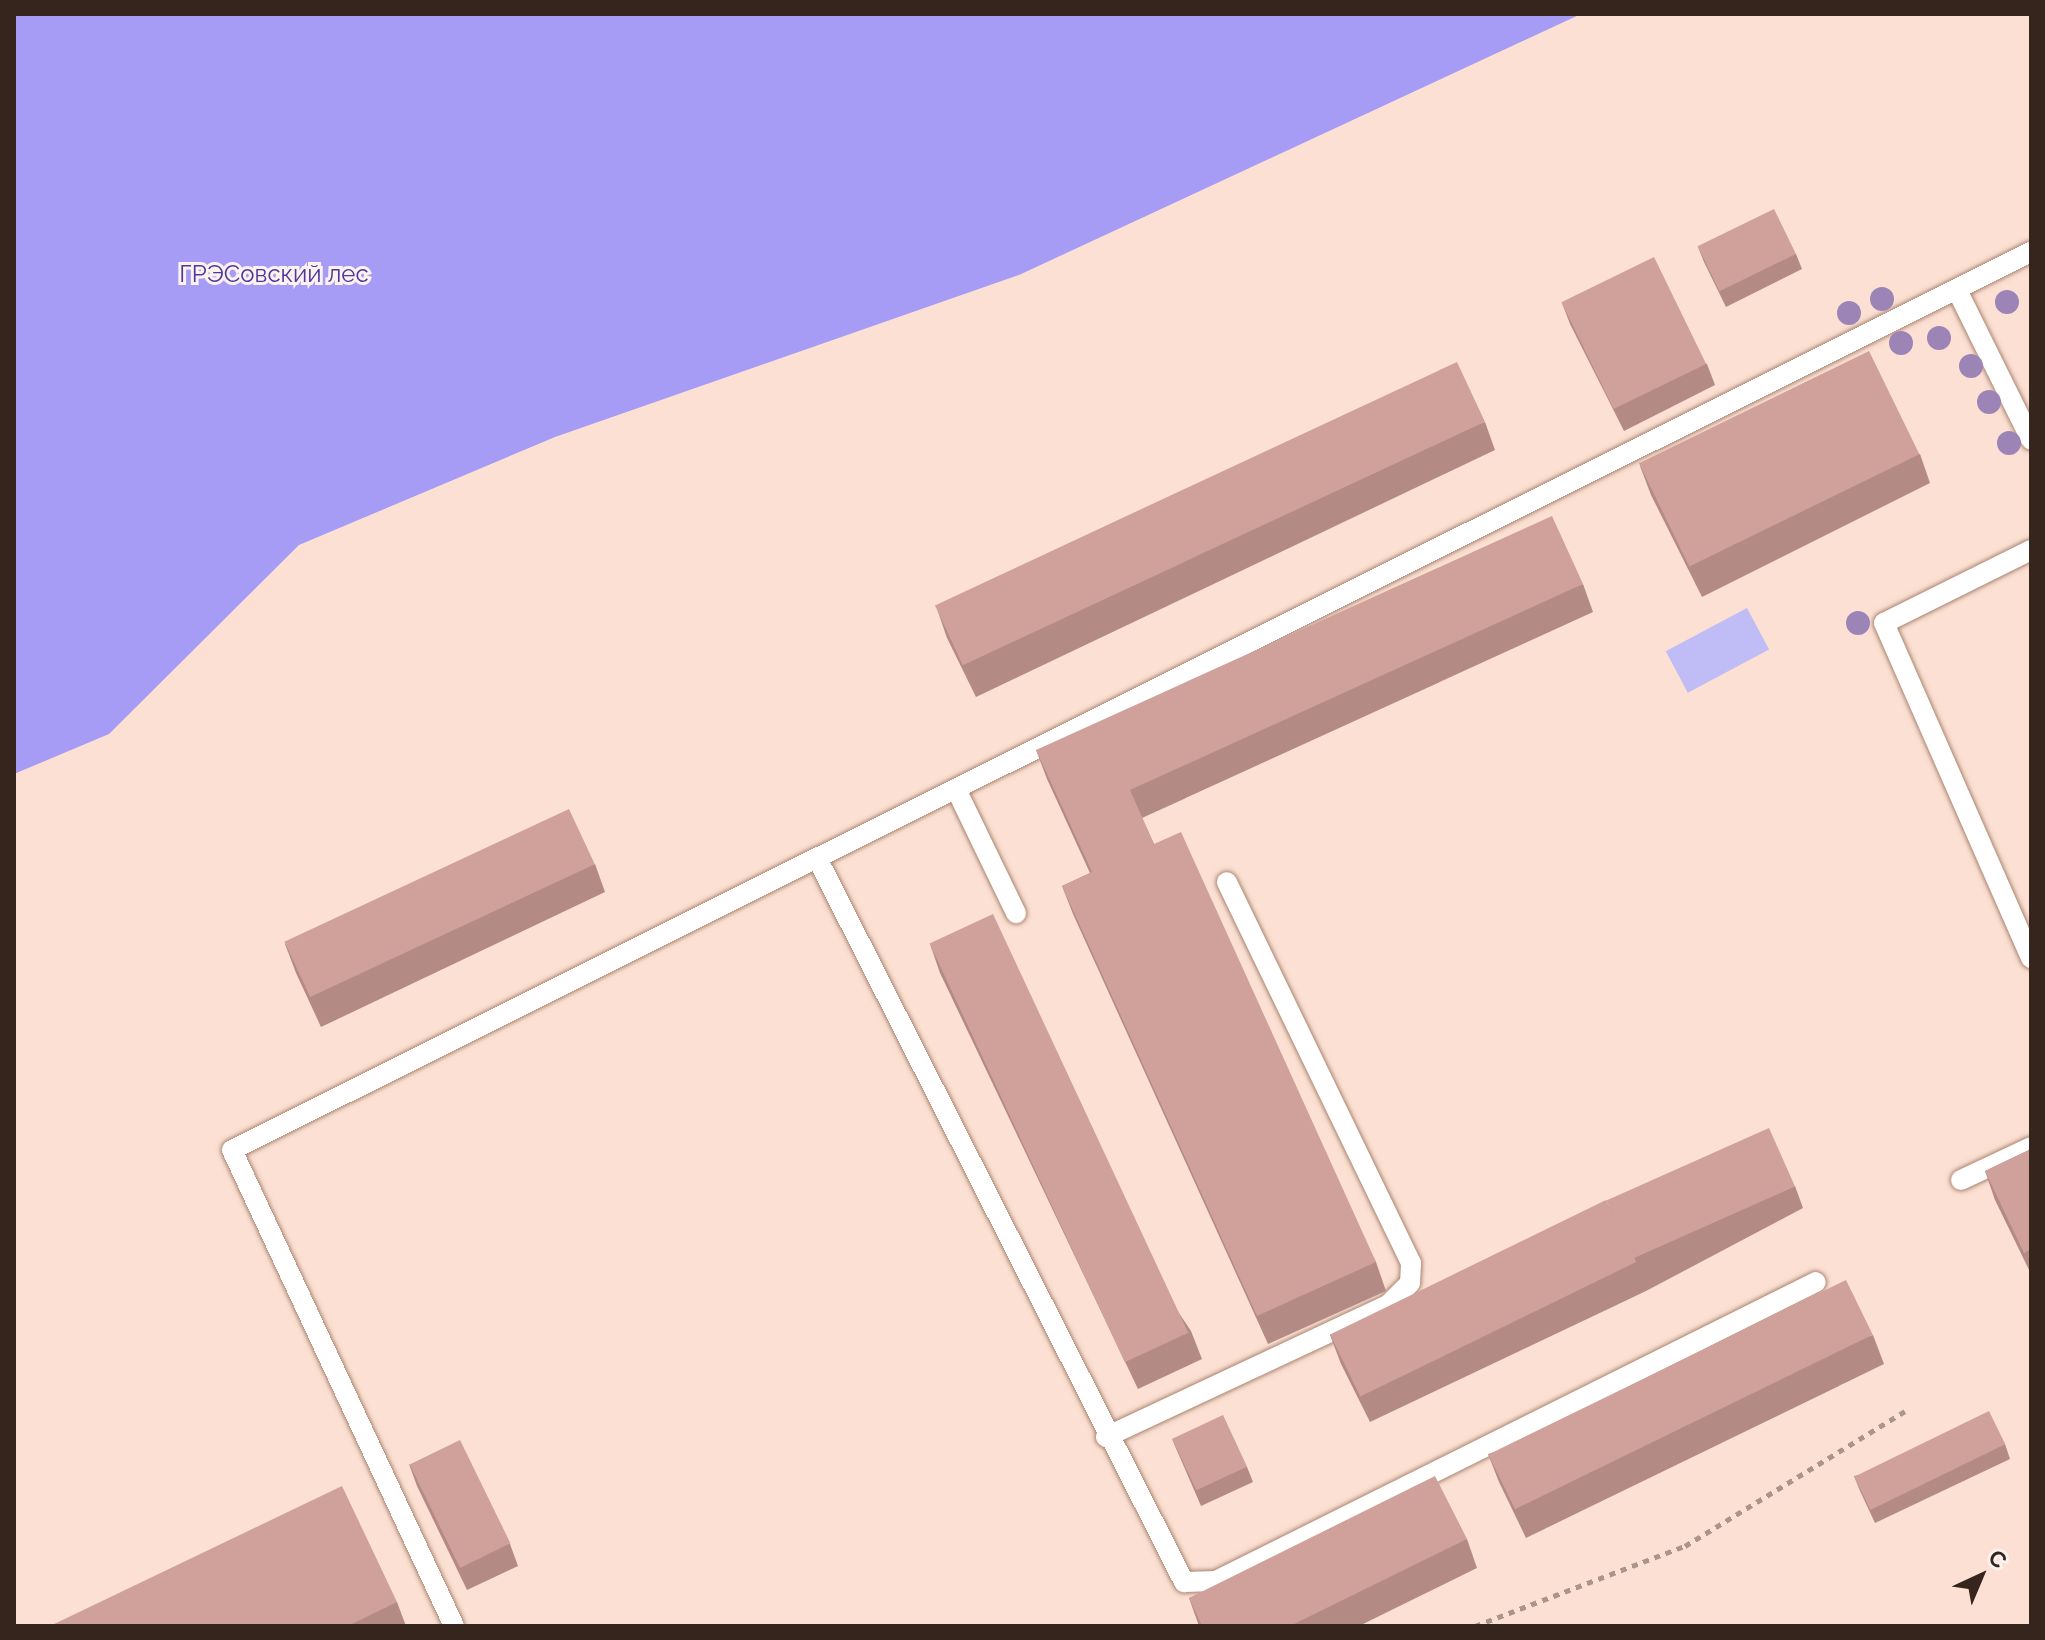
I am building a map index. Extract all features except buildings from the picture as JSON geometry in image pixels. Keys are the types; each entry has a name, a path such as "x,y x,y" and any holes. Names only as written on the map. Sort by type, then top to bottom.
{"lane":[{"path":"454,1626 232,1150 2031,252"},
{"path":"1957,290 2031,440"},
{"path":"2031,550 1884,623 2031,958"},
{"path":"956,789 1016,913"},
{"path":"817,858 1172,1568 1184,1582 1216,1581 1816,1282"},
{"path":"1106,1437 1388,1305 1410,1283 1411,1263 1227,882"},
{"path":"1961,1180 2031,1147"}],"path":[{"path":"1475,1626 1685,1546 1905,1411"}],"shaded area":[{"path":"1747,608 1769,649 1688,693 1666,651"}],"green space":[{"name":"ГРЭСовский лес","path":"14,14 1581,14 1019,275 555,437 299,545 109,734 14,774"}]}
